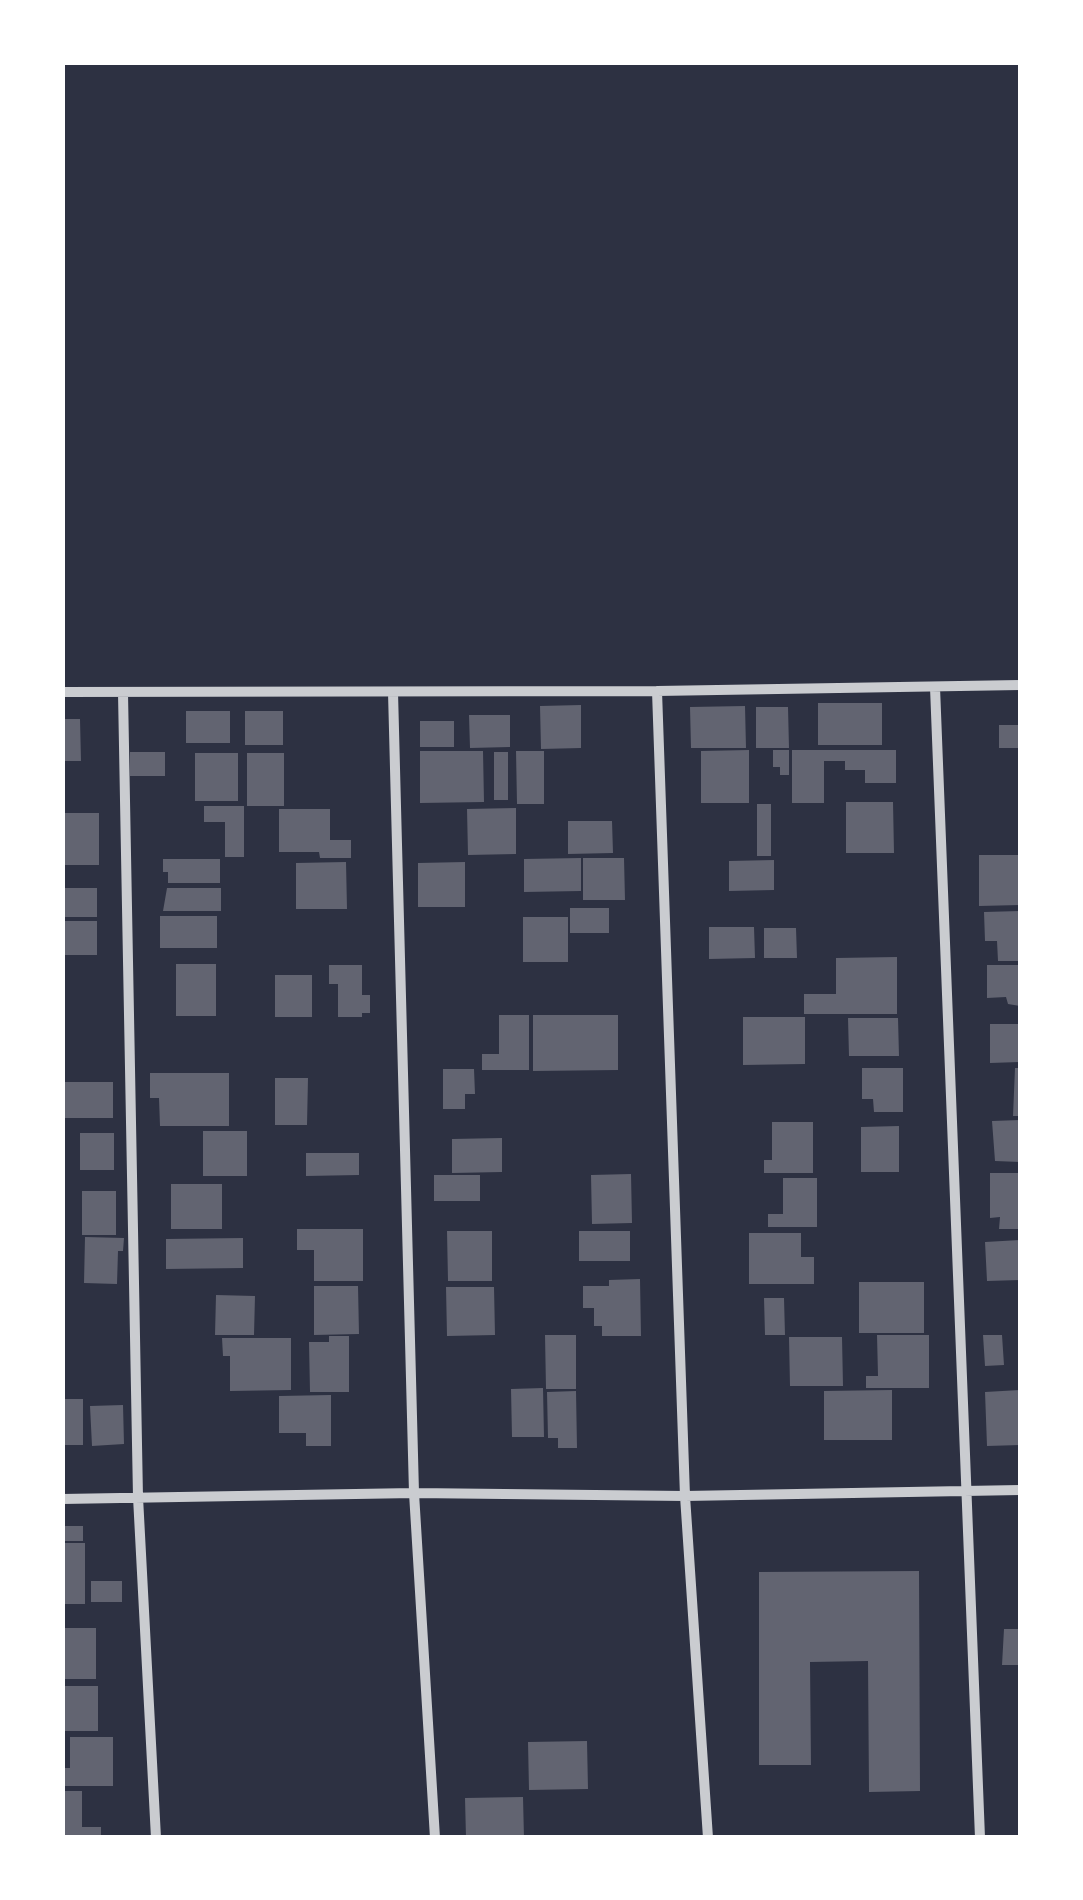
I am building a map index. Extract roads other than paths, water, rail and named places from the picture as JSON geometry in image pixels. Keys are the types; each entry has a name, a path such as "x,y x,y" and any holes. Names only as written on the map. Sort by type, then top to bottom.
{"street":[{"path":"62,692 657,691 1020,685"},
{"path":"935,687 980,1838"},
{"path":"657,691 684,1496 708,1838"},
{"path":"123,692 138,1497 156,1838"},
{"path":"393,692 414,1493 435,1838"},
{"path":"62,1499 1020,1490"}]}
